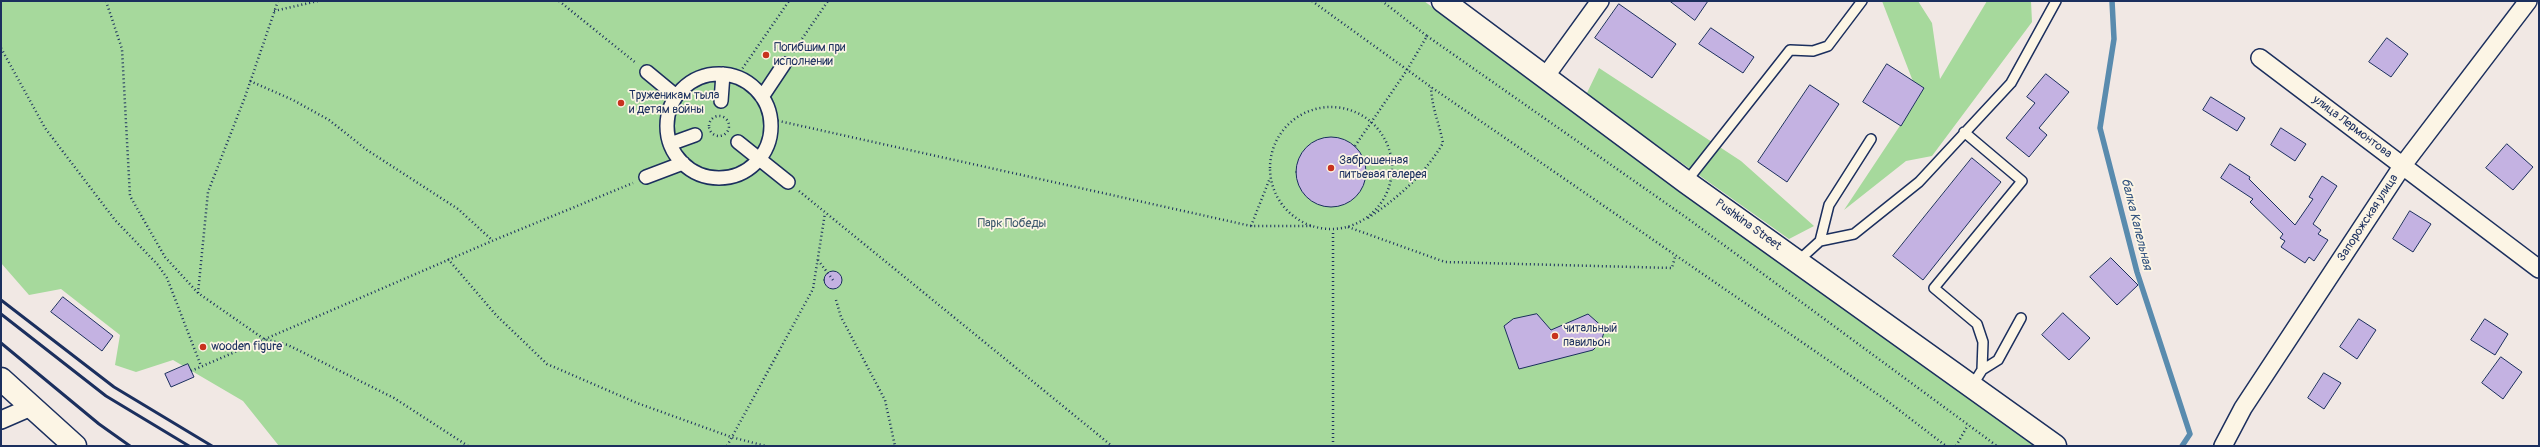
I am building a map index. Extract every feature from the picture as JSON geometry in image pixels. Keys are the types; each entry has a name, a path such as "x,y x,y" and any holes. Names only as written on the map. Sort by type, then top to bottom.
{"street":[{"name":"Pushkina Street","path":"1443,1 1686,182 1798,261 1976,379 2055,446"},
{"path":"1544,77 1600,1"},
{"name":"Запорожская улица","path":"2223,446 2243,408 2403,165 2528,1"},
{"name":"улица Лермонтова","path":"2260,58 2539,269"},
{"path":"762,97 784,64"},
{"path":"647,72 676,96"},
{"path":"721,101 723,74"},
{"path":"723,74 737,77 755,88 762,97 770,119 769,141 758,160 748,169 735,175 721,178 700,174 682,163 670,144 667,119 676,96 685,86 696,79 723,74"},
{"path":"670,144 696,135"},
{"path":"738,142 758,160 788,182"},
{"path":"646,177 682,163"},
{"path":"1,379 75,446"},
{"path":"1,420 31,407"}],"lane":[{"path":"1686,182 1790,50 1813,51 1828,46 1862,1"},
{"path":"1798,261 1820,241 1854,234 1919,182 2011,83 2056,1"},
{"path":"1964,132 2022,181 1934,288 1977,324 1983,342 1976,379"},
{"path":"1820,241 1828,205 1871,139"},
{"path":"1976,379 1998,360 2021,318"}],"path":[{"path":"106,1 122,49 130,196 165,258 198,293 264,339 288,344 394,398 468,446"},
{"path":"198,293 208,192 250,81 278,1"},
{"path":"274,11 318,1"},
{"path":"559,1 647,72"},
{"path":"737,77 790,1"},
{"path":"784,64 828,1"},
{"path":"1312,1 1431,87 1675,257 1886,400 1946,446"},
{"path":"1382,1 1427,36 1687,218 1996,446"},
{"path":"1355,146 1407,70 1427,36"},
{"path":"1,48 45,128 116,220 158,265 167,278 201,366"},
{"path":"250,81 293,100 329,120 367,150 458,209 492,240"},
{"path":"770,119 1251,226 1311,226 1333,230 1348,227 1362,221 1394,201 1431,163 1443,143 1439,123 1432,108 1431,87"},
{"path":"1311,226 1292,216 1277,198 1270,177 1270,156 1278,135 1299,116 1312,109 1333,106 1354,111 1372,122 1388,146 1392,174 1383,201 1362,221"},
{"path":"718,116 725,118 729,124 728,131 720,136 712,133 708,125 712,118 718,116"},
{"path":"191,371 492,240 646,177"},
{"path":"1251,226 1270,177"},
{"path":"788,182 1112,446"},
{"path":"728,446 731,437 813,289 825,213"},
{"path":"1348,227 1444,262 1672,268 1675,257"},
{"path":"1333,230 1333,446"},
{"path":"818,259 833,280"},
{"path":"448,260 496,315 547,364 637,403 731,437 766,446"},
{"path":"836,300 841,317 885,400 895,446"},
{"path":"1956,446 1968,425"}],"green space":[{"name":"Парк Победы","path":"1,1 1424,1 1683,193 2036,446 279,446 243,401 173,360 136,372 115,365 120,335 61,289 29,295 1,263"},
{"path":"1882,1 1918,1 1932,23 1940,79 1987,1 2031,1 2032,22 1932,156 1906,161 1844,210 1919,97"},
{"path":"1599,68 1741,161 1814,226 1789,239 1586,95"}],"building":[{"path":"1670,1 1708,1 1695,20"},
{"path":"1619,4 1676,44 1652,78 1595,38"},
{"path":"1711,28 1754,57 1743,73 1699,44"},
{"path":"2387,38 2408,54 2391,77 2369,62"},
{"path":"1887,64 1924,88 1901,126 1863,102"},
{"path":"2046,74 2069,92 2039,128 2047,135 2029,157 2006,138 2035,103 2027,97"},
{"path":"1810,85 1839,104 1787,182 1758,162"},
{"path":"2211,97 2245,118 2237,131 2203,110"},
{"path":"2281,128 2306,144 2295,161 2271,145"},
{"name":"Заброшенная питьевая галерея","path":"1331,137 1344,140 1356,147 1363,159 1366,172 1363,185 1356,197 1344,204 1331,207 1318,204 1306,197 1299,185 1296,172 1299,159 1306,147 1318,140"},
{"path":"2507,144 2533,167 2513,190 2486,168"},
{"path":"1972,158 2001,182 1923,280 1893,256"},
{"path":"2230,164 2250,177 2249,179 2295,225 2313,199 2309,197 2322,176 2337,186 2313,224 2321,230 2318,234 2328,240 2314,261 2309,257 2305,263 2281,247 2285,241 2280,238 2283,234 2250,202 2253,199 2221,178"},
{"path":"2410,211 2431,224 2413,252 2393,239"},
{"path":"2111,258 2138,285 2117,305 2090,277"},
{"path":"829,271 837,271 842,276 840,287 837,289 829,289 824,284 824,276"},
{"path":"63,297 113,336 102,351 51,312"},
{"path":"2063,313 2090,338 2069,360 2042,335"},
{"name":"читальный павильон","path":"1537,314 1551,330 1588,314 1605,329 1601,342 1593,350 1519,369 1504,326 1513,319"},
{"path":"2359,319 2376,330 2357,359 2340,347"},
{"path":"2485,319 2508,334 2495,355 2471,340"},
{"path":"2501,357 2522,372 2503,399 2482,383"},
{"path":"188,364 194,377 171,387 165,374"},
{"path":"2324,373 2341,383 2324,409 2308,398"}],"waterway":[{"name":"балка Капельная","path":"2112,1 2114,39 2100,128 2137,272 2190,434 2182,446"}],"railway":[{"path":"1,300 114,387 212,446"},
{"path":"1,314 106,396 189,446"},
{"path":"1,343 99,424 130,446"}],"place":[{"name":"Погибшим при исполнении","path":"766,55"},
{"name":"Труженикам тыла и детям войны","path":"621,103"},
{"name":"Заброшенная питьевая галерея","path":"1331,168"},
{"name":"читальный павильон","path":"1555,336"},
{"name":"wooden figure","path":"203,347"}]}
